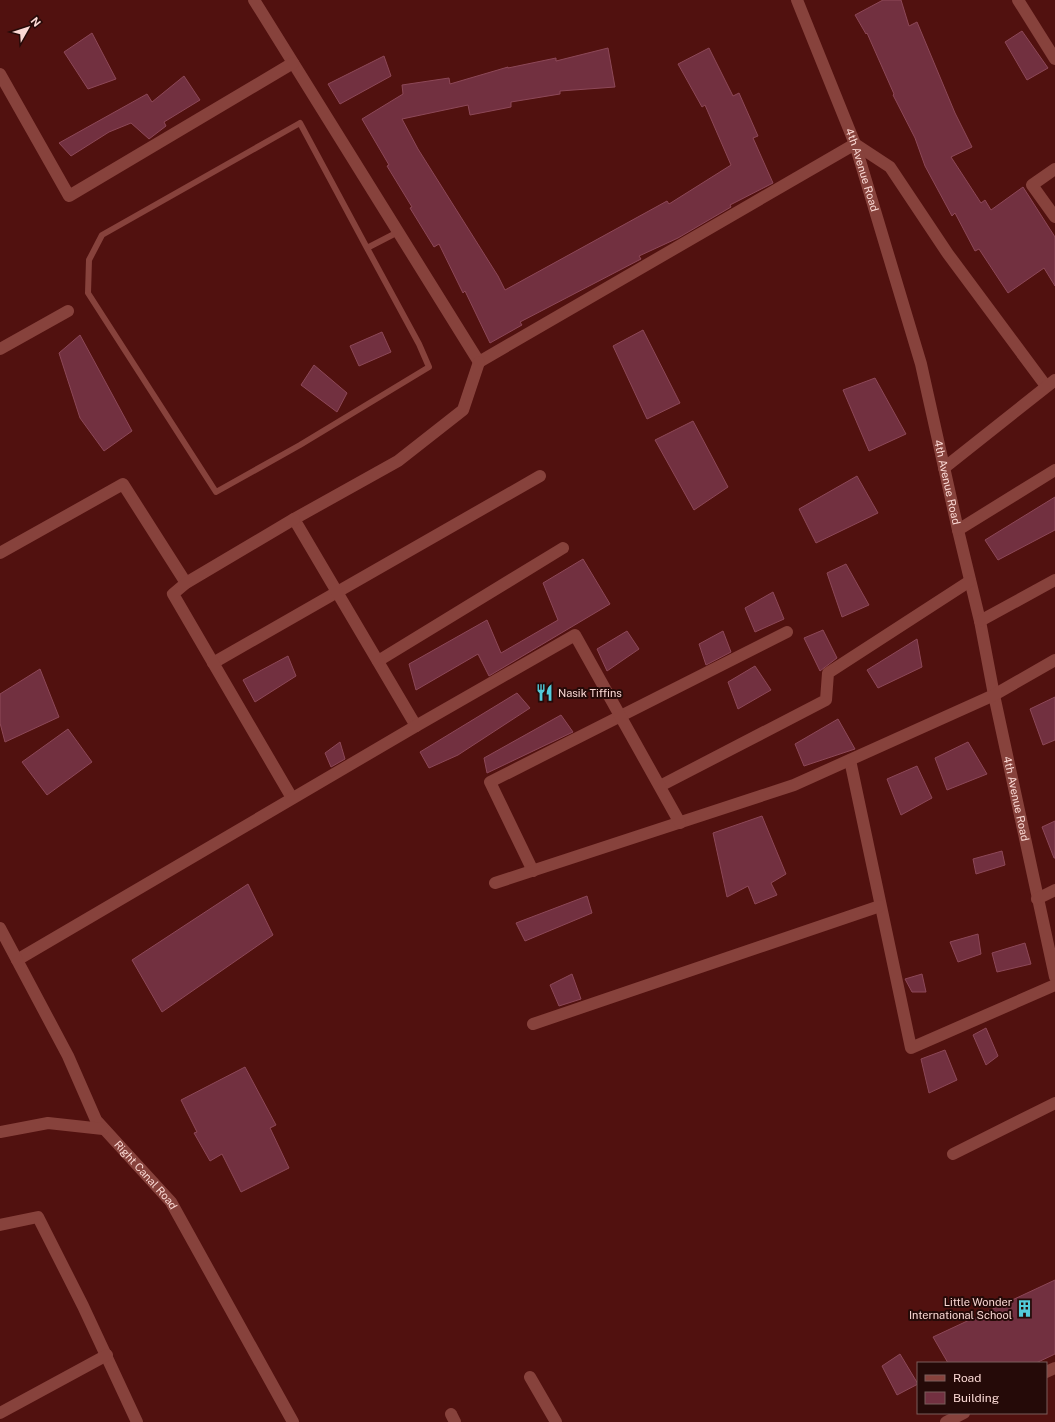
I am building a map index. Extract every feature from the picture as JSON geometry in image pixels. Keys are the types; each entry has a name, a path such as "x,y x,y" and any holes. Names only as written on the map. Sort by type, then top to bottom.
{"street":[{"path":"254,0 479,362"},
{"name":"4th Avenue Road","path":"797,0 855,144 921,364 980,621 994,695 1055,977"},
{"path":"1018,0 1055,59"},
{"path":"0,74 69,196 293,63"},
{"path":"292,798 172,594 186,583 398,462 462,410 479,362 855,144 890,167 948,254 1051,383 944,468"},
{"path":"1055,169 1032,185 1055,217"},
{"path":"0,349 68,311"},
{"path":"958,530 1055,470"},
{"path":"213,663 540,476"},
{"path":"0,553 123,484 186,583"},
{"path":"294,520 416,726"},
{"path":"378,661 563,548"},
{"path":"980,621 1055,580"},
{"path":"660,786 826,700 828,673 970,581"},
{"path":"533,870 490,782 786,632"},
{"path":"17,960 292,798 575,635 680,823"},
{"path":"495,883 794,785 994,695 1055,660"},
{"path":"850,760 911,1048 1055,985"},
{"path":"1037,899 1055,890"},
{"path":"533,1024 880,906"},
{"name":"Right Canal Road","path":"0,928 68,1056 96,1120 171,1202 293,1422"},
{"path":"953,1154 1055,1103"},
{"path":"0,1132 48,1123 103,1129"},
{"path":"0,1225 38,1217 107,1355 137,1422"},
{"path":"0,1413 107,1355"},
{"path":"530,1377 556,1422"},
{"path":"946,1422 962,1414"}],"lane":[{"path":"300,122 367,248 419,344 429,367 300,445 216,492 88,293 89,260 102,235 300,122"},
{"path":"367,248 398,232"}],"building":[{"path":"883,0 901,0 909,26 917,22 955,113 972,147 951,157 981,203 985,200 991,210 1023,187 1055,237 1055,286 1044,268 1008,293 979,249 975,251 955,213 952,216 925,166 915,138 893,95 894,94 867,33 866,34 855,15"},
{"path":"1022,31 1048,68 1027,80 1005,42"},
{"path":"92,33 116,79 88,89 64,52"},
{"path":"608,48 615,87 560,91 560,94 511,102 511,107 470,115 468,105 402,119 418,149 498,276 505,290 667,201 669,204 731,165 705,105 702,107 678,64 709,48 733,96 739,93 758,136 753,138 773,183 730,205 731,207 678,238 639,256 641,259 520,322 522,325 490,343 465,291 463,293 439,244 434,247 410,208 412,207 387,166 389,165 362,119 403,94 402,85 449,78 450,84 508,67 556,58 556,61"},
{"path":"384,56 391,76 340,104 328,84"},
{"path":"184,76 200,100 164,122 166,126 149,139 131,123 109,132 71,156 59,143 147,94 152,102"},
{"path":"643,330 680,403 647,419 613,346"},
{"path":"382,332 391,352 359,366 350,346"},
{"path":"80,335 132,431 104,451 80,418 59,353"},
{"path":"314,365 347,393 337,412 301,385"},
{"path":"875,378 906,434 869,451 843,390"},
{"path":"693,421 728,487 694,510 655,440"},
{"path":"857,476 878,513 816,543 799,509"},
{"path":"1055,497 1055,530 998,560 985,540"},
{"path":"583,559 610,604 489,676 478,654 416,690 409,664 487,620 501,653 558,620 543,583"},
{"path":"846,564 869,605 842,617 827,573"},
{"path":"773,592 784,619 755,632 745,608"},
{"path":"823,630 837,658 820,671 804,638"},
{"path":"627,631 639,649 607,671 597,649"},
{"path":"723,631 731,652 706,665 699,644"},
{"path":"917,639 922,667 878,688 867,670"},
{"path":"288,656 296,676 255,702 243,680"},
{"path":"755,666 771,690 738,709 728,682"},
{"path":"40,669 59,717 5,742 0,723 0,694"},
{"path":"517,693 530,708 458,755 429,768 420,752"},
{"path":"1055,697 1055,740 1043,745 1030,709"},
{"path":"561,715 573,732 487,773 484,758"},
{"path":"838,719 855,749 804,766 795,744"},
{"path":"68,729 92,762 47,795 22,762"},
{"path":"340,742 345,759 331,767 325,753"},
{"path":"968,742 987,774 947,790 935,758"},
{"path":"917,766 932,798 901,815 887,779"},
{"path":"762,816 786,874 771,883 777,895 755,904 748,886 727,897 713,833"},
{"path":"1055,821 1055,858 1054,858 1042,827"},
{"path":"1002,851 1005,865 976,874 973,859"},
{"path":"248,884 273,935 162,1012 132,960"},
{"path":"587,896 592,913 525,941 516,923"},
{"path":"978,934 981,954 958,962 950,942"},
{"path":"1025,943 1031,964 997,972 992,953"},
{"path":"572,974 581,999 559,1006 550,985"},
{"path":"922,974 926,992 912,992 905,979"},
{"path":"986,1028 998,1056 986,1065 973,1035"},
{"path":"945,1050 957,1080 929,1093 921,1059"},
{"path":"245,1067 276,1125 270,1128 289,1168 241,1192 222,1154 210,1161 194,1133 197,1132 181,1100"},
{"name":"Little Wonder International School","path":"1055,1280 1055,1354 1038,1362 947,1362 933,1337"},
{"path":"900,1354 917,1385 897,1395 882,1366"}],"place":[{"name":"Nasik Tiffins","path":"545,693"},
{"name":"Little Wonder International School","path":"1025,1308"}]}
